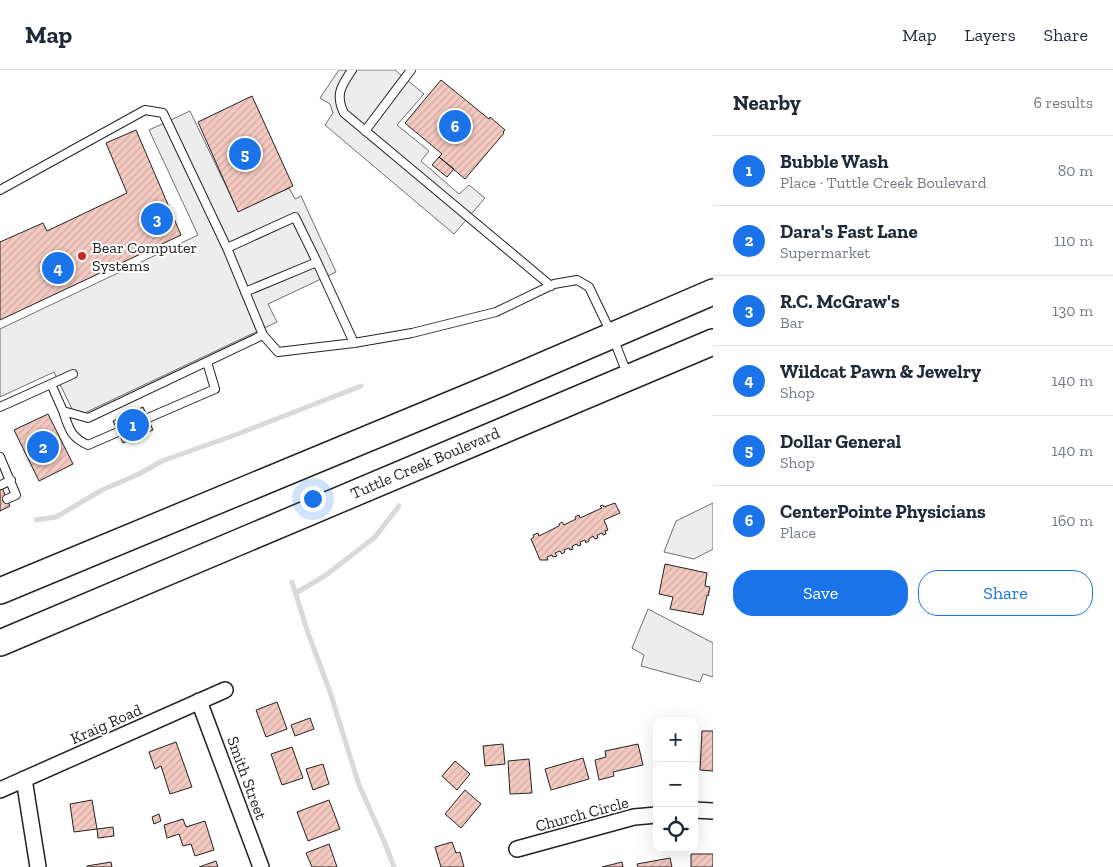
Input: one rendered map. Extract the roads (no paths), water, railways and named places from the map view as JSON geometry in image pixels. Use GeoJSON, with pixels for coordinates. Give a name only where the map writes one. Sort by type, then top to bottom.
{"type":"FeatureCollection","features":[{"type":"Feature","properties":{"kind":"highway"},"geometry":{"type":"LineString","coordinates":[[0,591],[713,292]]}},
{"type":"Feature","properties":{"kind":"highway","name":"Tuttle Creek Boulevard"},"geometry":{"type":"LineString","coordinates":[[0,643],[713,342]]}},
{"type":"Feature","properties":{"kind":"street","name":"Kraig Road"},"geometry":{"type":"LineString","coordinates":[[0,790],[225,690]]}},
{"type":"Feature","properties":{"kind":"street","name":"Smith Street"},"geometry":{"type":"LineString","coordinates":[[199,701],[261,867]]}},
{"type":"Feature","properties":{"kind":"street"},"geometry":{"type":"LineString","coordinates":[[24,779],[38,867]]}},
{"type":"Feature","properties":{"kind":"street"},"geometry":{"type":"LineString","coordinates":[[698,810],[713,811]]}},
{"type":"Feature","properties":{"kind":"street","name":"Church Circle"},"geometry":{"type":"LineString","coordinates":[[516,850],[634,817],[653,815]]}},
{"type":"Feature","properties":{"kind":"lane"},"geometry":{"type":"LineString","coordinates":[[352,70],[341,86],[339,103],[344,113],[551,286]]}},
{"type":"Feature","properties":{"kind":"lane"},"geometry":{"type":"LineString","coordinates":[[366,131],[411,70]]}},
{"type":"Feature","properties":{"kind":"lane"},"geometry":{"type":"LineString","coordinates":[[0,190],[145,110],[163,113],[227,248],[263,335],[278,352],[412,334],[496,312],[551,286],[577,280],[589,287],[612,335],[628,378]]}},
{"type":"Feature","properties":{"kind":"lane"},"geometry":{"type":"LineString","coordinates":[[227,248],[295,217],[354,343]]}},
{"type":"Feature","properties":{"kind":"lane"},"geometry":{"type":"LineString","coordinates":[[245,292],[317,262]]}},
{"type":"Feature","properties":{"kind":"lane"},"geometry":{"type":"LineString","coordinates":[[63,411],[88,418],[263,335]]}},
{"type":"Feature","properties":{"kind":"lane"},"geometry":{"type":"LineString","coordinates":[[148,418],[215,389],[207,362]]}},
{"type":"Feature","properties":{"kind":"lane"},"geometry":{"type":"LineString","coordinates":[[0,407],[73,374]]}},
{"type":"Feature","properties":{"kind":"lane"},"geometry":{"type":"LineString","coordinates":[[51,384],[70,432],[78,440],[88,444],[118,432]]}},
{"type":"Feature","properties":{"kind":"lane"},"geometry":{"type":"LineString","coordinates":[[1,460],[16,495],[7,499]]}},
{"type":"Feature","properties":{"kind":"lane"},"geometry":{"type":"LineString","coordinates":[[1,484],[10,480]]}},
{"type":"Feature","properties":{"kind":"waterway"},"geometry":{"type":"LineString","coordinates":[[36,520],[56,517],[102,490],[139,474],[162,461],[361,386]]}},
{"type":"Feature","properties":{"kind":"waterway"},"geometry":{"type":"LineString","coordinates":[[296,593],[326,575],[375,537],[399,506]]}},
{"type":"Feature","properties":{"kind":"waterway"},"geometry":{"type":"LineString","coordinates":[[292,582],[308,633],[329,689],[359,785],[394,867]]}},
{"type":"Feature","properties":{"kind":"place","name":"CenterPointe Physicians"},"geometry":{"type":"Point","coordinates":[455,126]}},
{"type":"Feature","properties":{"kind":"place","name":"Dollar General"},"geometry":{"type":"Point","coordinates":[245,154]}},
{"type":"Feature","properties":{"kind":"place","name":"R.C. McGraw's"},"geometry":{"type":"Point","coordinates":[157,219]}},
{"type":"Feature","properties":{"kind":"place","name":"Bear Computer Systems"},"geometry":{"type":"Point","coordinates":[82,256]}},
{"type":"Feature","properties":{"kind":"place","name":"Wildcat Pawn & Jewelry"},"geometry":{"type":"Point","coordinates":[58,268]}},
{"type":"Feature","properties":{"kind":"place","name":"Bubble Wash"},"geometry":{"type":"Point","coordinates":[133,425]}},
{"type":"Feature","properties":{"kind":"place","name":"Dara's Fast Lane"},"geometry":{"type":"Point","coordinates":[43,447]}}]}
